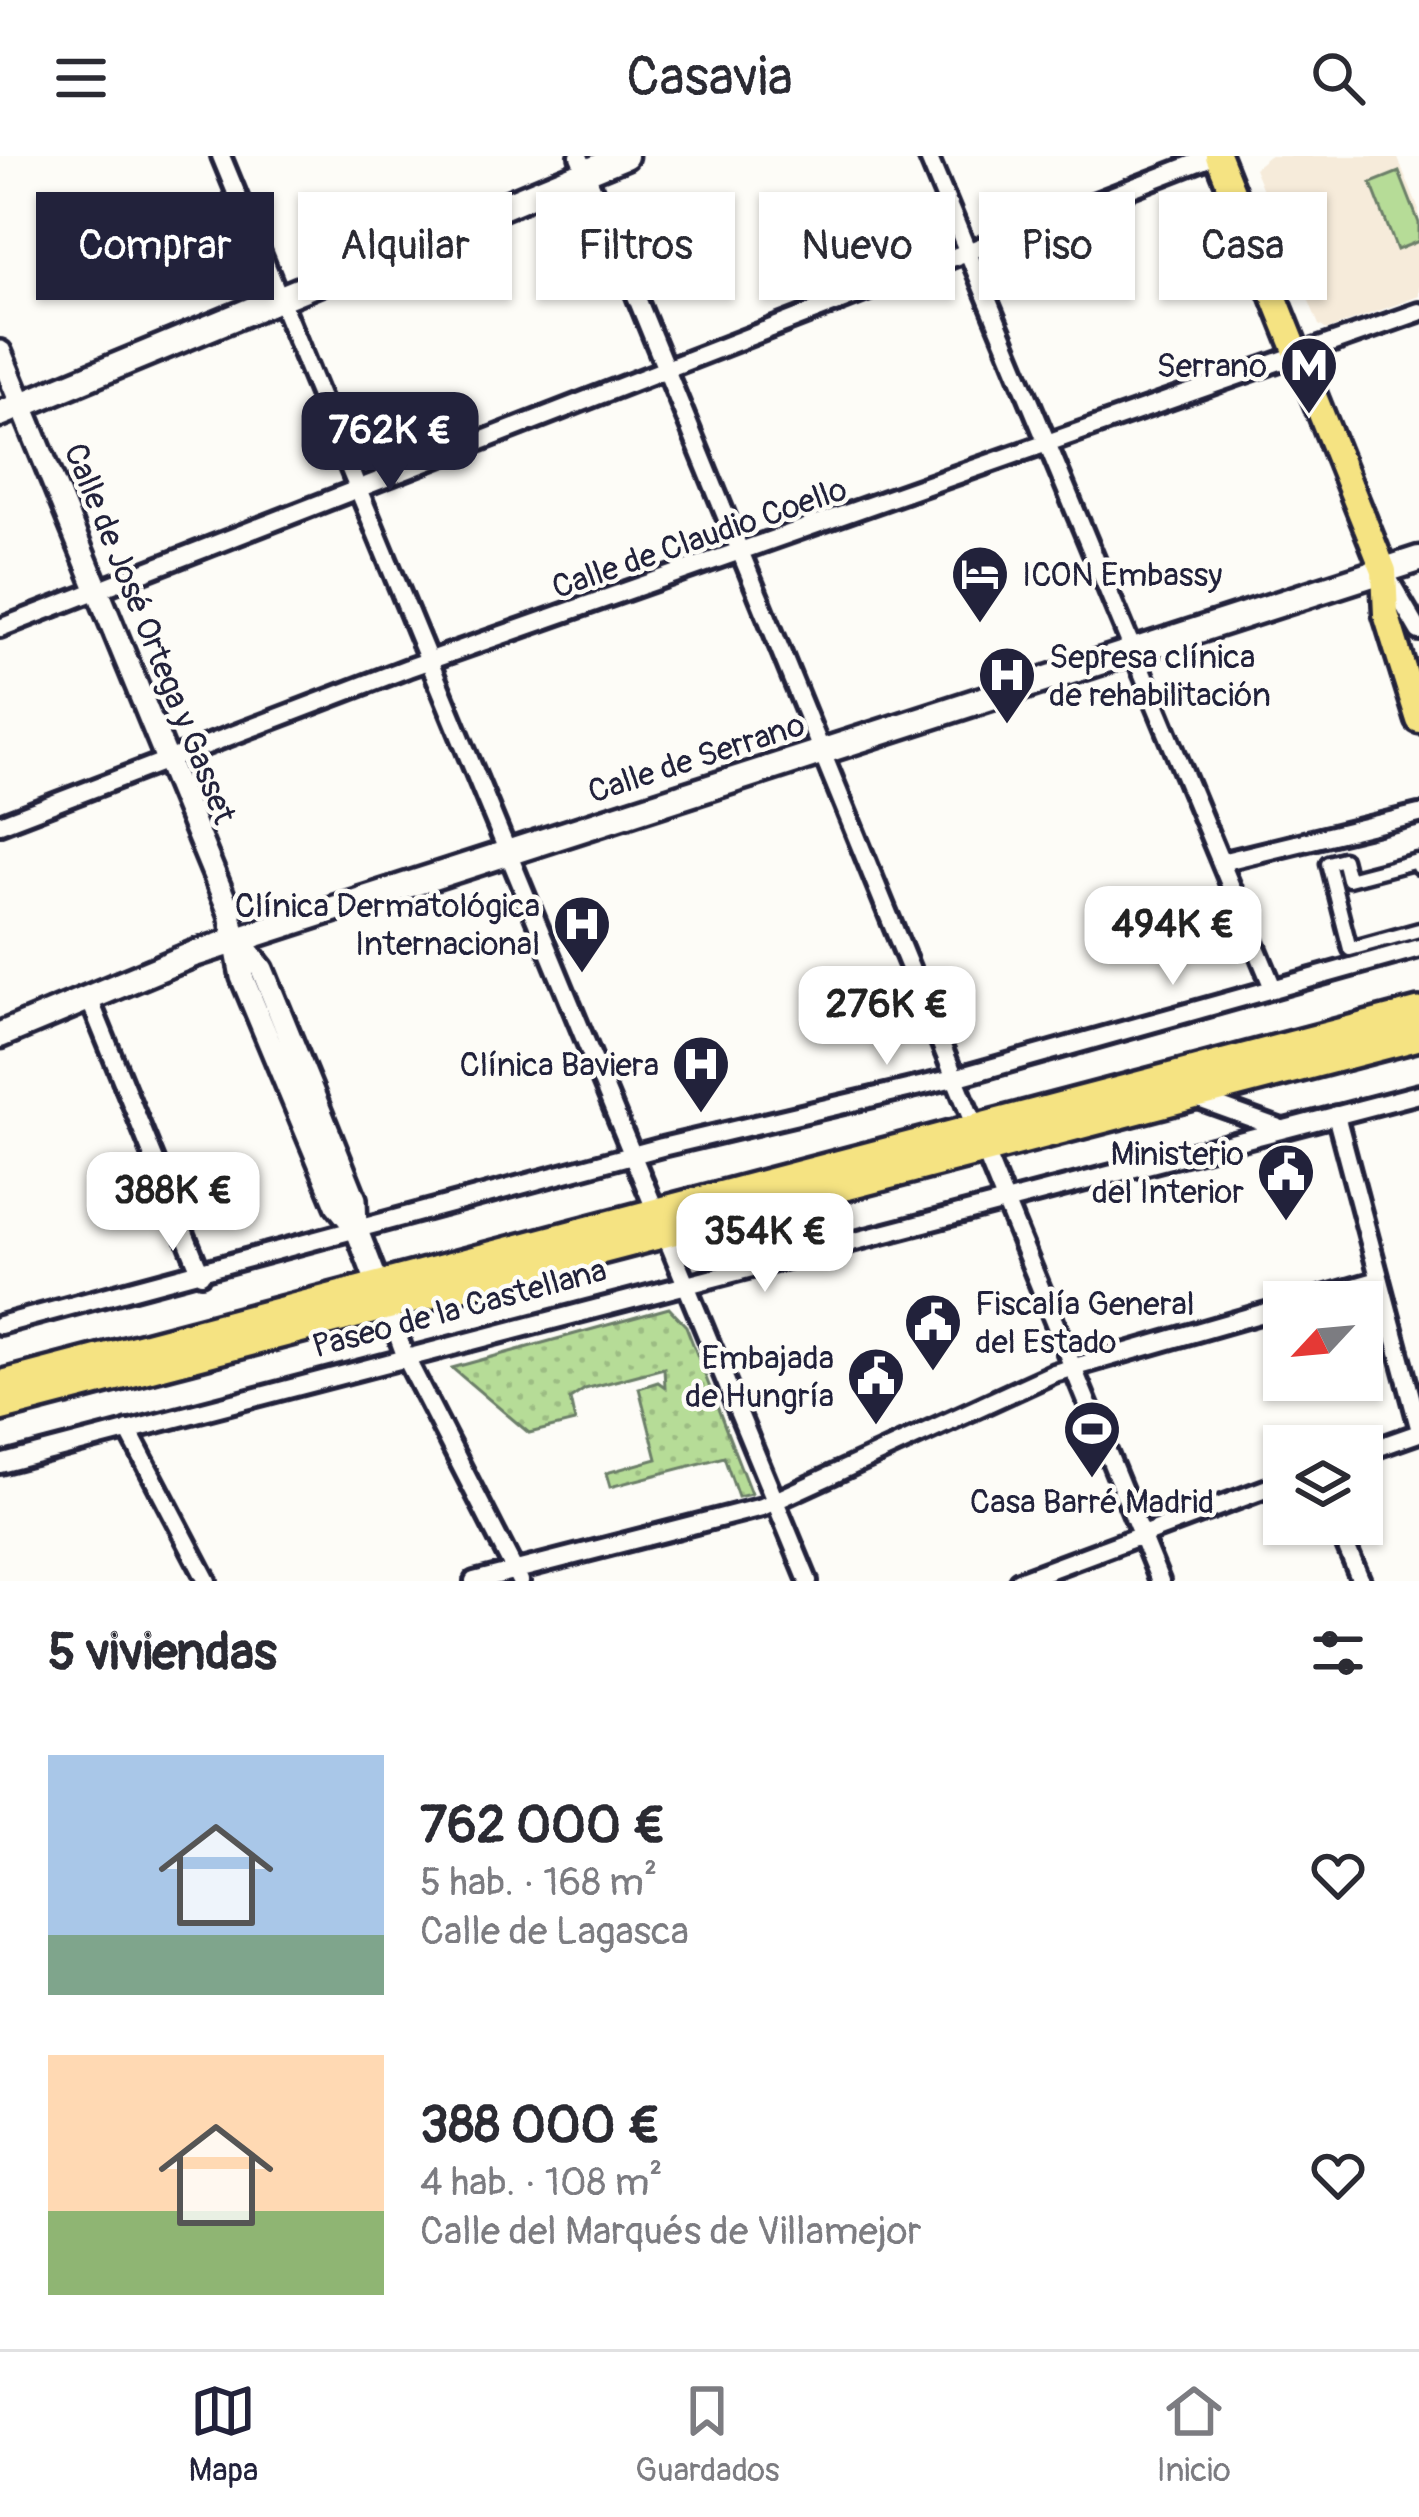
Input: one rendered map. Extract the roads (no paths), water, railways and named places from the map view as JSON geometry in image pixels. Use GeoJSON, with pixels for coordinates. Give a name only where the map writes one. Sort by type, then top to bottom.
{"type":"FeatureCollection","features":[{"type":"Feature","properties":{"kind":"highway","name":"Paseo de la Castellana"},"geometry":{"type":"LineString","coordinates":[[0,1385],[382,1295],[982,1138],[1419,1012]]}},
{"type":"Feature","properties":{"kind":"highway","name":"Paseo de la Castellana"},"geometry":{"type":"LineString","coordinates":[[982,1138],[1190,1095],[1419,1036]]}},
{"type":"Feature","properties":{"kind":"highway","name":"Paseo de la Castellana"},"geometry":{"type":"LineString","coordinates":[[0,1407],[382,1295]]}},
{"type":"Feature","properties":{"kind":"main road"},"geometry":{"type":"LineString","coordinates":[[11,409],[280,298],[582,164],[626,156]]}},
{"type":"Feature","properties":{"kind":"main road"},"geometry":{"type":"LineString","coordinates":[[1216,156],[1384,571],[1386,614],[1419,720]]}},
{"type":"Feature","properties":{"kind":"main road","name":"Calle de Serrano"},"geometry":{"type":"LineString","coordinates":[[0,1035],[239,939],[1419,559]]}},
{"type":"Feature","properties":{"kind":"street"},"geometry":{"type":"LineString","coordinates":[[221,156],[808,1581]]}},
{"type":"Feature","properties":{"kind":"street"},"geometry":{"type":"LineString","coordinates":[[928,156],[1273,988]]}},
{"type":"Feature","properties":{"kind":"street"},"geometry":{"type":"LineString","coordinates":[[0,628],[1216,156]]}},
{"type":"Feature","properties":{"kind":"street"},"geometry":{"type":"LineString","coordinates":[[582,164],[1160,1581]]}},
{"type":"Feature","properties":{"kind":"street","name":"Calle de Claudio Coello"},"geometry":{"type":"LineString","coordinates":[[0,824],[428,662],[1419,312]]}},
{"type":"Feature","properties":{"kind":"street","name":"Calle de José Ortega y Gasset"},"geometry":{"type":"LineString","coordinates":[[0,352],[11,409],[96,588],[166,758],[239,939],[251,997],[337,1205],[356,1228],[406,1358],[518,1576]]}},
{"type":"Feature","properties":{"kind":"street"},"geometry":{"type":"LineString","coordinates":[[1384,571],[1419,632]]}},
{"type":"Feature","properties":{"kind":"street"},"geometry":{"type":"LineString","coordinates":[[1222,862],[1419,814]]}},
{"type":"Feature","properties":{"kind":"street"},"geometry":{"type":"LineString","coordinates":[[1419,867],[1417,861],[1348,879],[1342,859],[1328,863],[1350,949],[1419,930]]}},
{"type":"Feature","properties":{"kind":"street"},"geometry":{"type":"LineString","coordinates":[[0,1325],[632,1156],[958,1077],[1419,948]]}},
{"type":"Feature","properties":{"kind":"street"},"geometry":{"type":"LineString","coordinates":[[88,996],[201,1274]]}},
{"type":"Feature","properties":{"kind":"street","name":"Paseo de la Castellana"},"geometry":{"type":"LineString","coordinates":[[0,1464],[1419,1094]]}},
{"type":"Feature","properties":{"kind":"street"},"geometry":{"type":"LineString","coordinates":[[1190,1095],[1282,1129]]}},
{"type":"Feature","properties":{"kind":"street"},"geometry":{"type":"LineString","coordinates":[[1336,1115],[1419,1430],[1383,1445]]}},
{"type":"Feature","properties":{"kind":"street"},"geometry":{"type":"LineString","coordinates":[[474,1581],[518,1576],[774,1503],[1073,1368],[1263,1313]]}},
{"type":"Feature","properties":{"kind":"street"},"geometry":{"type":"LineString","coordinates":[[128,1430],[207,1581]]}},
{"type":"Feature","properties":{"kind":"street"},"geometry":{"type":"LineString","coordinates":[[1018,1581],[1263,1490]]}},
{"type":"Feature","properties":{"kind":"street"},"geometry":{"type":"LineString","coordinates":[[1345,1545],[1360,1581]]}},
{"type":"Feature","properties":{"kind":"place","name":"Serrano"},"geometry":{"type":"Point","coordinates":[1309,416]}},
{"type":"Feature","properties":{"kind":"place","name":"ICON Embassy"},"geometry":{"type":"Point","coordinates":[980,625]}},
{"type":"Feature","properties":{"kind":"place","name":"Sepresa clínica de rehabilitación"},"geometry":{"type":"Point","coordinates":[1007,726]}},
{"type":"Feature","properties":{"kind":"place","name":"Clínica Dermatológica Internacional"},"geometry":{"type":"Point","coordinates":[582,975]}},
{"type":"Feature","properties":{"kind":"place","name":"Clínica Baviera"},"geometry":{"type":"Point","coordinates":[701,1115]}},
{"type":"Feature","properties":{"kind":"place","name":"Ministerio del Interior"},"geometry":{"type":"Point","coordinates":[1286,1223]}},
{"type":"Feature","properties":{"kind":"place","name":"Fiscalía General del Estado"},"geometry":{"type":"Point","coordinates":[933,1373]}},
{"type":"Feature","properties":{"kind":"place","name":"Embajada de Hungría"},"geometry":{"type":"Point","coordinates":[876,1427]}},
{"type":"Feature","properties":{"kind":"place","name":"Casa Barré Madrid"},"geometry":{"type":"Point","coordinates":[1092,1480]}}]}
